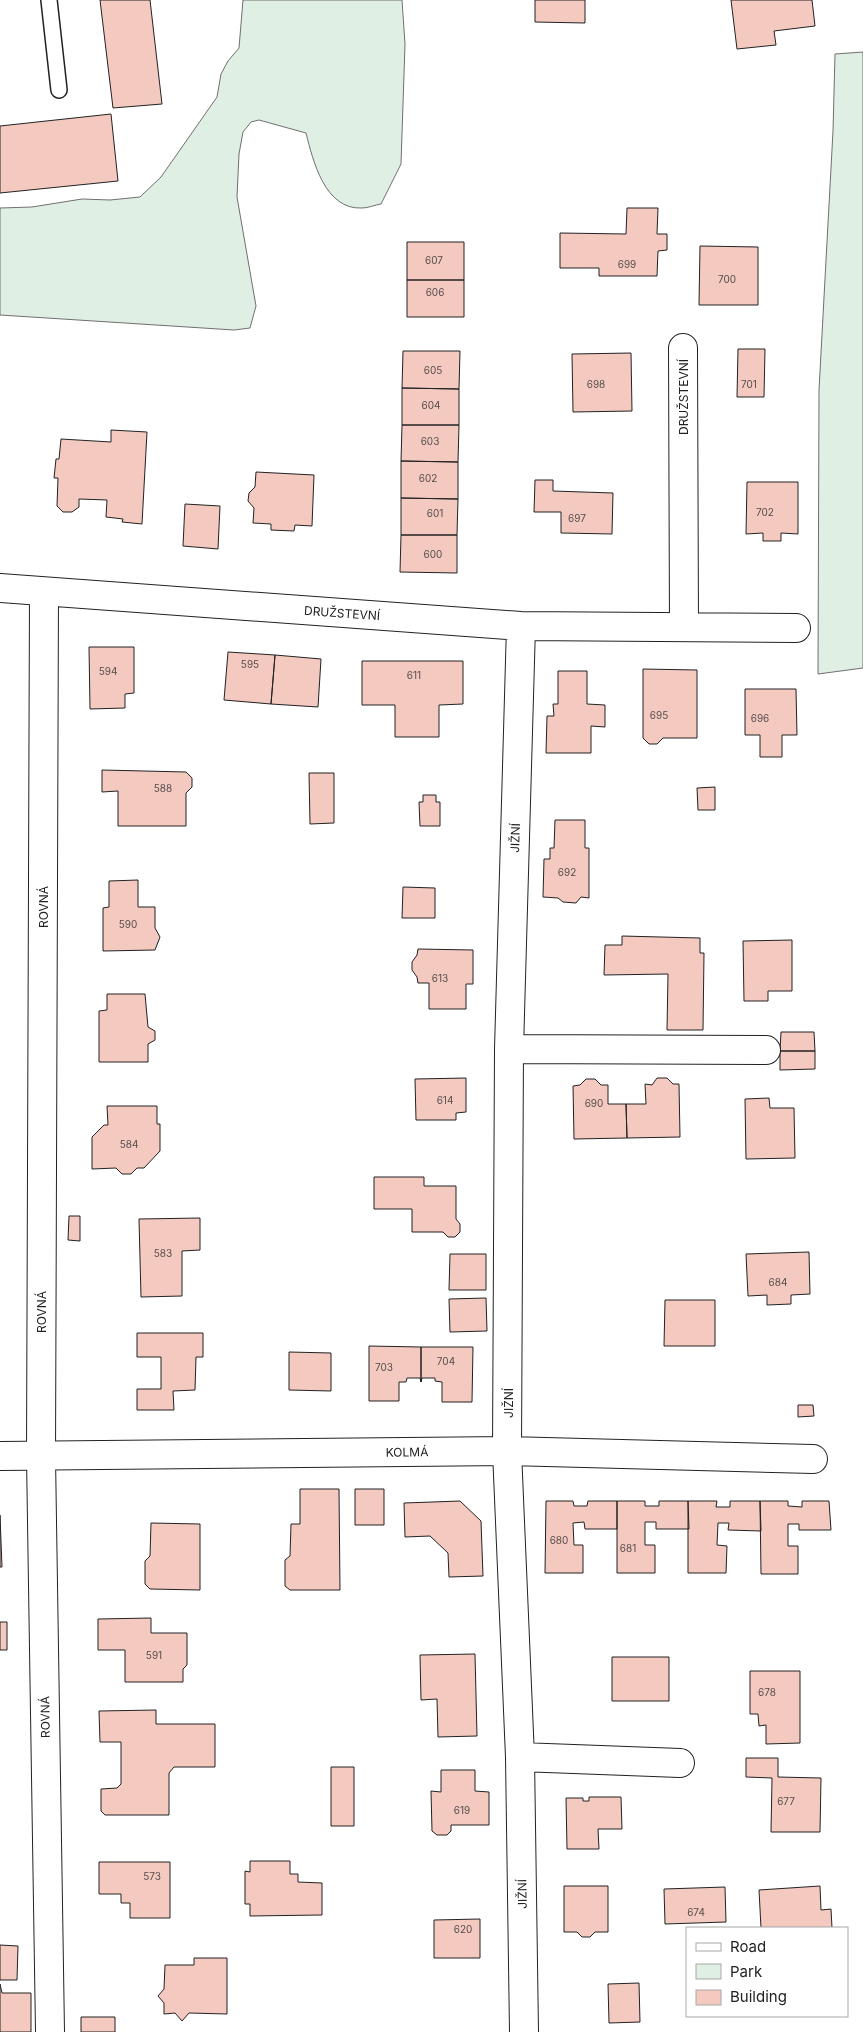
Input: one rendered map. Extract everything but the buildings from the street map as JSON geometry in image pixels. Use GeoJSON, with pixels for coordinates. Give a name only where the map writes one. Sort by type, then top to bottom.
{"type":"FeatureCollection","features":[{"type":"Feature","properties":{"kind":"street","name":"DRUŽSTEVNÍ"},"geometry":{"type":"LineString","coordinates":[[683,348],[684,627]]}},
{"type":"Feature","properties":{"kind":"street","name":"DRUŽSTEVNÍ"},"geometry":{"type":"LineString","coordinates":[[0,588],[521,626],[796,628]]}},
{"type":"Feature","properties":{"kind":"street","name":"ROVNÁ"},"geometry":{"type":"LineString","coordinates":[[44,592],[41,1457],[50,2032]]}},
{"type":"Feature","properties":{"kind":"street","name":"JIŽNÍ"},"geometry":{"type":"LineString","coordinates":[[521,626],[510,1049],[507,1451],[520,1757],[524,2032]]}},
{"type":"Feature","properties":{"kind":"street"},"geometry":{"type":"LineString","coordinates":[[510,1049],[766,1050]]}},
{"type":"Feature","properties":{"kind":"street","name":"KOLMÁ"},"geometry":{"type":"LineString","coordinates":[[0,1456],[507,1451],[813,1458]]}},
{"type":"Feature","properties":{"kind":"street"},"geometry":{"type":"LineString","coordinates":[[520,1757],[680,1762]]}},
{"type":"Feature","properties":{"kind":"lane"},"geometry":{"type":"LineString","coordinates":[[49,0],[59,90]]}},
{"type":"Feature","properties":{"kind":"green space"},"geometry":{"type":"Polygon","coordinates":[[[243,0],[402,0],[405,44],[401,164],[381,204],[367,208],[349,207],[330,193],[317,170],[306,133],[259,120],[251,122],[243,132],[239,154],[237,197],[256,306],[250,328],[234,330],[0,315],[0,208],[32,207],[82,199],[110,200],[140,197],[161,177],[217,97],[221,74],[228,61],[239,48],[243,0]]]}},
{"type":"Feature","properties":{"kind":"green space"},"geometry":{"type":"Polygon","coordinates":[[[863,52],[863,668],[818,674],[819,390],[833,131],[835,54],[863,52]]]}}]}
